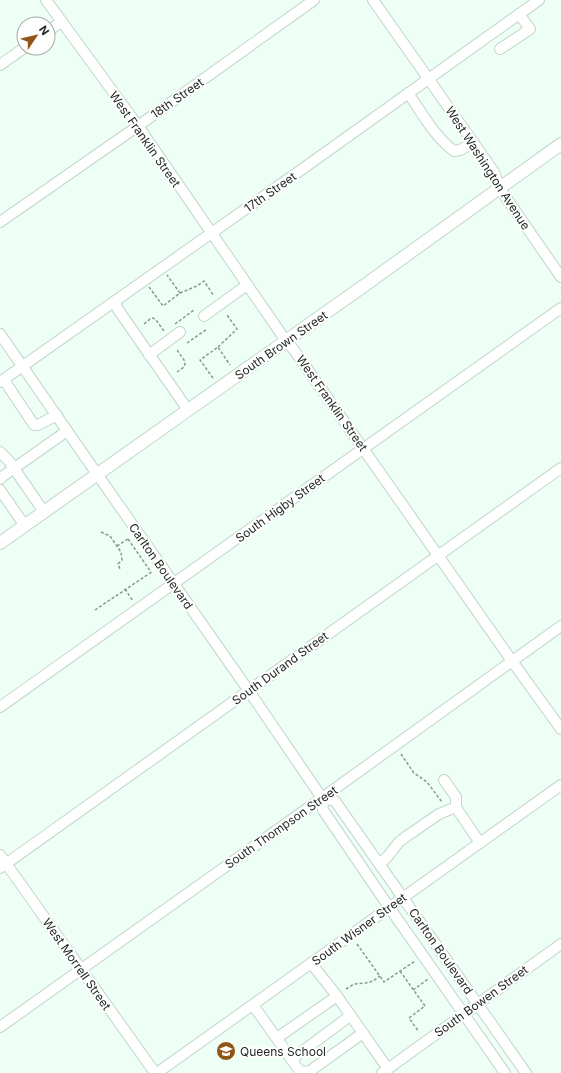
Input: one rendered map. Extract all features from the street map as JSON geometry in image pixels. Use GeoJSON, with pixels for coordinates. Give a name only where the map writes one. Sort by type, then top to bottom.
{"type":"FeatureCollection","features":[{"type":"Feature","properties":{"kind":"main road","name":"South Brown Street"},"geometry":{"type":"LineString","coordinates":[[0,543],[500,189],[561,144]]}},
{"type":"Feature","properties":{"kind":"street","name":"West Franklin Street"},"geometry":{"type":"LineString","coordinates":[[46,0],[138,126],[286,341],[364,448],[561,729]]}},
{"type":"Feature","properties":{"kind":"street","name":"18th Street"},"geometry":{"type":"LineString","coordinates":[[0,222],[138,126],[314,0]]}},
{"type":"Feature","properties":{"kind":"street","name":"West Washington Avenue"},"geometry":{"type":"LineString","coordinates":[[373,0],[494,172],[500,189],[561,277]]}},
{"type":"Feature","properties":{"kind":"street","name":"17th Street"},"geometry":{"type":"LineString","coordinates":[[2,381],[539,0]]}},
{"type":"Feature","properties":{"kind":"street"},"geometry":{"type":"LineString","coordinates":[[500,49],[530,29],[519,14]]}},
{"type":"Feature","properties":{"kind":"street"},"geometry":{"type":"LineString","coordinates":[[56,25],[61,22]]}},
{"type":"Feature","properties":{"kind":"street"},"geometry":{"type":"LineString","coordinates":[[0,65],[16,54]]}},
{"type":"Feature","properties":{"kind":"street"},"geometry":{"type":"LineString","coordinates":[[408,93],[446,145],[454,151],[460,150],[473,143]]}},
{"type":"Feature","properties":{"kind":"street"},"geometry":{"type":"LineString","coordinates":[[204,316],[247,285]]}},
{"type":"Feature","properties":{"kind":"street"},"geometry":{"type":"LineString","coordinates":[[115,301],[117,308],[188,410]]}},
{"type":"Feature","properties":{"kind":"street","name":"South Higby Street"},"geometry":{"type":"LineString","coordinates":[[0,707],[561,308]]}},
{"type":"Feature","properties":{"kind":"street"},"geometry":{"type":"LineString","coordinates":[[149,355],[177,328]]}},
{"type":"Feature","properties":{"kind":"street","name":"Carlton Boulevard"},"geometry":{"type":"LineString","coordinates":[[0,334],[249,691],[322,798],[323,810],[389,907],[506,1073]]}},
{"type":"Feature","properties":{"kind":"street"},"geometry":{"type":"LineString","coordinates":[[2,381],[34,425],[38,425],[57,415]]}},
{"type":"Feature","properties":{"kind":"street"},"geometry":{"type":"LineString","coordinates":[[0,479],[67,430]]}},
{"type":"Feature","properties":{"kind":"street"},"geometry":{"type":"LineString","coordinates":[[0,452],[9,461],[44,512]]}},
{"type":"Feature","properties":{"kind":"street","name":"South Durand Street"},"geometry":{"type":"LineString","coordinates":[[3,866],[561,468]]}},
{"type":"Feature","properties":{"kind":"street"},"geometry":{"type":"LineString","coordinates":[[0,490],[25,526]]}},
{"type":"Feature","properties":{"kind":"street","name":"South Thompson Street"},"geometry":{"type":"LineString","coordinates":[[0,1027],[561,626]]}},
{"type":"Feature","properties":{"kind":"street"},"geometry":{"type":"LineString","coordinates":[[444,780],[456,797],[452,809]]}},
{"type":"Feature","properties":{"kind":"street","name":"South Wisner Street"},"geometry":{"type":"LineString","coordinates":[[156,1073],[561,785]]}},
{"type":"Feature","properties":{"kind":"street","name":"Carlton Boulevard"},"geometry":{"type":"LineString","coordinates":[[322,798],[335,801],[526,1073]]}},
{"type":"Feature","properties":{"kind":"street"},"geometry":{"type":"LineString","coordinates":[[380,864],[406,836],[439,814],[452,809],[458,812],[480,843]]}},
{"type":"Feature","properties":{"kind":"street","name":"West Morrell Street"},"geometry":{"type":"LineString","coordinates":[[0,855],[3,866],[81,969],[156,1073]]}},
{"type":"Feature","properties":{"kind":"street","name":"South Bowen Street"},"geometry":{"type":"LineString","coordinates":[[385,1071],[561,944]]}},
{"type":"Feature","properties":{"kind":"street"},"geometry":{"type":"LineString","coordinates":[[311,963],[363,1033],[385,1071]]}},
{"type":"Feature","properties":{"kind":"street"},"geometry":{"type":"LineString","coordinates":[[277,1038],[336,996]]}},
{"type":"Feature","properties":{"kind":"street"},"geometry":{"type":"LineString","coordinates":[[253,1005],[300,1070],[304,1072],[310,1071],[363,1033]]}},
{"type":"Feature","properties":{"kind":"street"},"geometry":{"type":"LineString","coordinates":[[292,1059],[350,1016]]}},
{"type":"Feature","properties":{"kind":"path"},"geometry":{"type":"LineString","coordinates":[[166,274],[180,293]]}},
{"type":"Feature","properties":{"kind":"path"},"geometry":{"type":"LineString","coordinates":[[148,286],[162,306],[180,293],[197,286],[204,281],[214,296]]}},
{"type":"Feature","properties":{"kind":"path"},"geometry":{"type":"LineString","coordinates":[[177,328],[194,310]]}},
{"type":"Feature","properties":{"kind":"path"},"geometry":{"type":"LineString","coordinates":[[213,378],[200,360],[218,347],[237,329],[227,315]]}},
{"type":"Feature","properties":{"kind":"path"},"geometry":{"type":"LineString","coordinates":[[144,324],[153,318],[164,331]]}},
{"type":"Feature","properties":{"kind":"path"},"geometry":{"type":"LineString","coordinates":[[187,344],[207,329]]}},
{"type":"Feature","properties":{"kind":"path"},"geometry":{"type":"LineString","coordinates":[[218,347],[230,366]]}},
{"type":"Feature","properties":{"kind":"path"},"geometry":{"type":"LineString","coordinates":[[176,372],[186,364],[178,350]]}},
{"type":"Feature","properties":{"kind":"path"},"geometry":{"type":"LineString","coordinates":[[101,532],[110,536],[121,552],[122,560],[118,564],[120,569]]}},
{"type":"Feature","properties":{"kind":"path"},"geometry":{"type":"LineString","coordinates":[[117,546],[131,536]]}},
{"type":"Feature","properties":{"kind":"path"},"geometry":{"type":"LineString","coordinates":[[128,539],[152,572]]}},
{"type":"Feature","properties":{"kind":"path"},"geometry":{"type":"LineString","coordinates":[[95,610],[155,570]]}},
{"type":"Feature","properties":{"kind":"path"},"geometry":{"type":"LineString","coordinates":[[125,589],[135,604]]}},
{"type":"Feature","properties":{"kind":"path"},"geometry":{"type":"LineString","coordinates":[[401,754],[414,773],[427,782],[452,809]]}},
{"type":"Feature","properties":{"kind":"path"},"geometry":{"type":"LineString","coordinates":[[357,944],[384,982],[416,960]]}},
{"type":"Feature","properties":{"kind":"path"},"geometry":{"type":"LineString","coordinates":[[400,971],[425,1006],[409,1018],[419,1032]]}},
{"type":"Feature","properties":{"kind":"path"},"geometry":{"type":"LineString","coordinates":[[346,989],[354,984],[373,981],[380,976]]}},
{"type":"Feature","properties":{"kind":"path"},"geometry":{"type":"LineString","coordinates":[[413,990],[429,978]]}},
{"type":"Feature","properties":{"kind":"place","name":"Queens School"},"geometry":{"type":"Point","coordinates":[226,1051]}}]}
